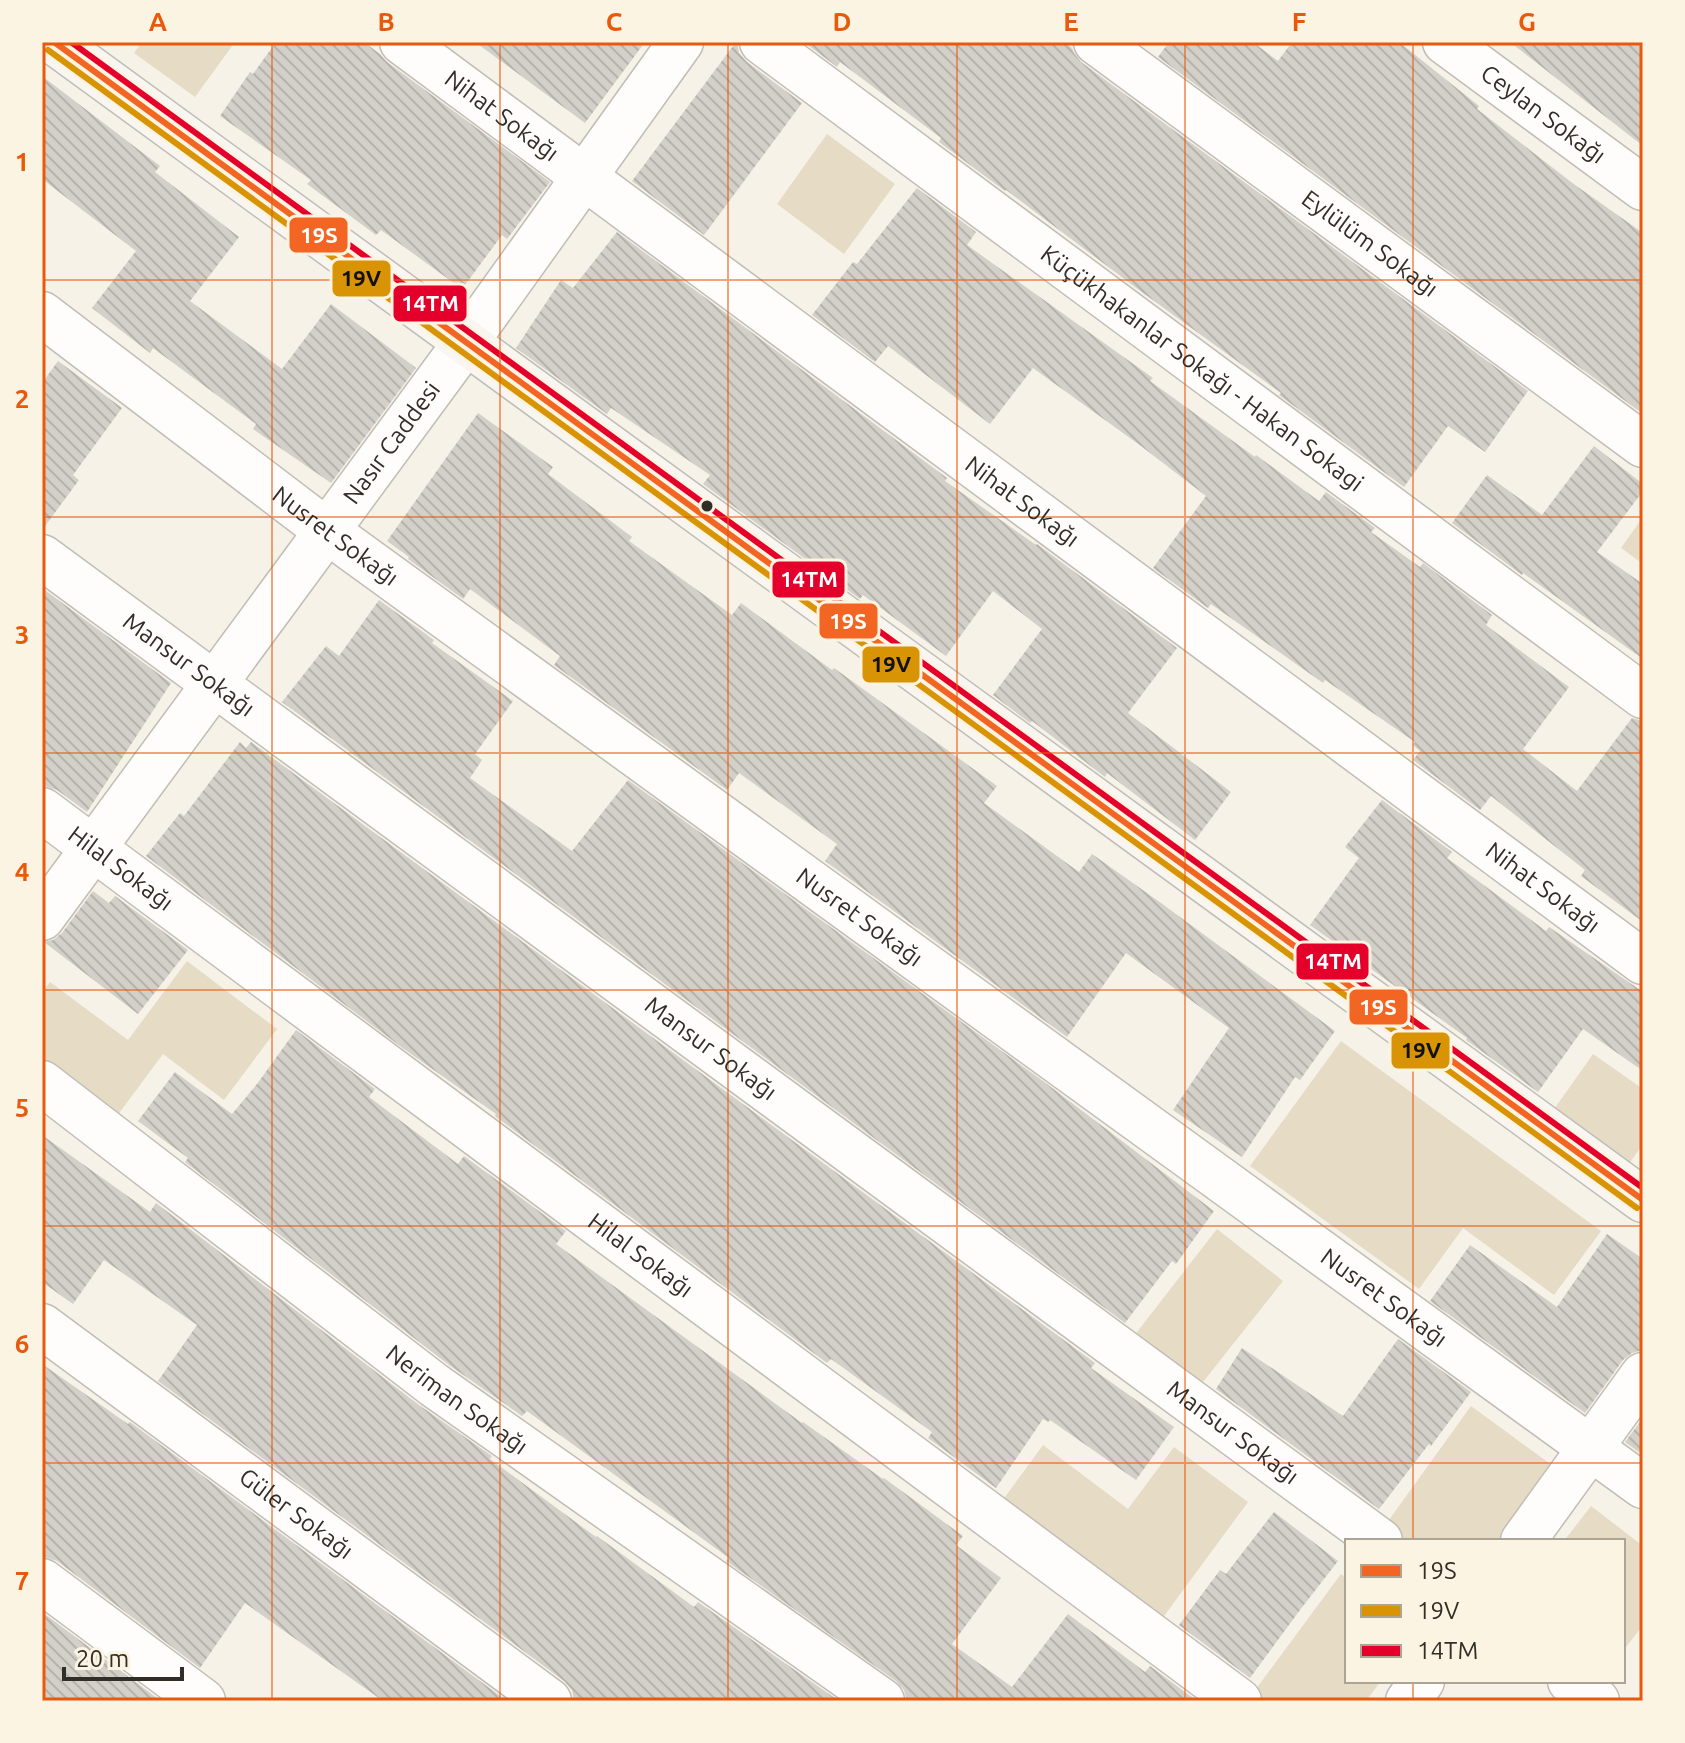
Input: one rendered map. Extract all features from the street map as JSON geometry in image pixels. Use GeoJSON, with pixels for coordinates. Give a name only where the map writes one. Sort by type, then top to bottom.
{"type":"FeatureCollection","features":[{"type":"Feature","properties":{"kind":"street"},"geometry":{"type":"LineString","coordinates":[[54,42],[1643,1200]]}},
{"type":"Feature","properties":{"kind":"street","name":"Nihat Sokağı"},"geometry":{"type":"LineString","coordinates":[[402,42],[1643,962]]}},
{"type":"Feature","properties":{"kind":"street","name":"Nasır Caddesi"},"geometry":{"type":"LineString","coordinates":[[42,918],[466,342],[681,42]]}},
{"type":"Feature","properties":{"kind":"street","name":"Küçükhakanlar Sokağı - Hakan Sokagi"},"geometry":{"type":"LineString","coordinates":[[762,42],[1643,696]]}},
{"type":"Feature","properties":{"kind":"street","name":"Eylülüm Sokağı"},"geometry":{"type":"LineString","coordinates":[[1096,42],[1643,445]]}},
{"type":"Feature","properties":{"kind":"street","name":"Ceylan Sokağı"},"geometry":{"type":"LineString","coordinates":[[1445,42],[1643,188]]}},
{"type":"Feature","properties":{"kind":"street","name":"Nusret Sokağı"},"geometry":{"type":"LineString","coordinates":[[42,314],[327,531],[1643,1486]]}},
{"type":"Feature","properties":{"kind":"street","name":"Mansur Sokağı"},"geometry":{"type":"LineString","coordinates":[[42,557],[1377,1539]]}},
{"type":"Feature","properties":{"kind":"street","name":"Hilal Sokağı"},"geometry":{"type":"LineString","coordinates":[[42,810],[1239,1701]]}},
{"type":"Feature","properties":{"kind":"street","name":"Neriman Sokağı"},"geometry":{"type":"LineString","coordinates":[[42,1083],[434,1385],[882,1701]]}},
{"type":"Feature","properties":{"kind":"street","name":"Güler Sokağı"},"geometry":{"type":"LineString","coordinates":[[42,1326],[549,1701]]}},
{"type":"Feature","properties":{"kind":"street"},"geometry":{"type":"LineString","coordinates":[[1524,1539],[1643,1375]]}},
{"type":"Feature","properties":{"kind":"street"},"geometry":{"type":"LineString","coordinates":[[42,1581],[203,1701]]}},
{"type":"Feature","properties":{"kind":"street"},"geometry":{"type":"LineString","coordinates":[[1408,1701],[1421,1683]]}},
{"type":"Feature","properties":{"kind":"street"},"geometry":{"type":"LineString","coordinates":[[1573,1683],[1597,1701]]}},
{"type":"Feature","properties":{"kind":"shaded area"},"geometry":{"type":"Polygon","coordinates":[[[142,42],[235,42],[195,97],[134,53],[142,42]]]}},
{"type":"Feature","properties":{"kind":"shaded area"},"geometry":{"type":"Polygon","coordinates":[[[827,134],[895,184],[844,254],[777,204],[827,134]]]}},
{"type":"Feature","properties":{"kind":"shaded area"},"geometry":{"type":"Polygon","coordinates":[[[1643,517],[1643,564],[1621,548],[1643,517]]]}},
{"type":"Feature","properties":{"kind":"shaded area"},"geometry":{"type":"Polygon","coordinates":[[[187,961],[277,1029],[224,1100],[163,1054],[111,1124],[42,1073],[42,993],[50,982],[128,1040],[187,961]]]}},
{"type":"Feature","properties":{"kind":"shaded area"},"geometry":{"type":"Polygon","coordinates":[[[1341,1041],[1601,1231],[1554,1295],[1463,1228],[1419,1289],[1250,1166],[1341,1041]]]}},
{"type":"Feature","properties":{"kind":"shaded area"},"geometry":{"type":"Polygon","coordinates":[[[1593,1054],[1643,1089],[1643,1144],[1626,1168],[1550,1115],[1593,1054]]]}},
{"type":"Feature","properties":{"kind":"shaded area"},"geometry":{"type":"Polygon","coordinates":[[[1217,1229],[1283,1281],[1195,1392],[1130,1341],[1217,1229]]]}},
{"type":"Feature","properties":{"kind":"shaded area"},"geometry":{"type":"Polygon","coordinates":[[[1471,1406],[1553,1466],[1500,1539],[1391,1539],[1381,1531],[1471,1406]]]}},
{"type":"Feature","properties":{"kind":"shaded area"},"geometry":{"type":"Polygon","coordinates":[[[1043,1445],[1128,1509],[1174,1447],[1248,1502],[1156,1627],[997,1508],[1043,1445]]]}},
{"type":"Feature","properties":{"kind":"shaded area"},"geometry":{"type":"Polygon","coordinates":[[[1591,1506],[1643,1546],[1643,1625],[1625,1648],[1625,1539],[1566,1539],[1591,1506]]]}},
{"type":"Feature","properties":{"kind":"shaded area"},"geometry":{"type":"Polygon","coordinates":[[[1341,1574],[1345,1577],[1345,1683],[1380,1683],[1366,1701],[1264,1701],[1253,1693],[1341,1574]]]}},
{"type":"Feature","properties":{"kind":"building"},"geometry":{"type":"Polygon","coordinates":[[[276,42],[364,42],[550,182],[507,239],[502,235],[462,289],[381,230],[376,235],[307,184],[311,180],[220,116],[250,72],[253,74],[276,42]]]}},
{"type":"Feature","properties":{"kind":"building"},"geometry":{"type":"Polygon","coordinates":[[[475,42],[645,42],[585,123],[475,42]]]}},
{"type":"Feature","properties":{"kind":"building"},"geometry":{"type":"Polygon","coordinates":[[[736,42],[739,53],[747,62],[802,103],[704,235],[632,181],[736,42]]]}},
{"type":"Feature","properties":{"kind":"building"},"geometry":{"type":"Polygon","coordinates":[[[804,42],[1064,42],[1081,62],[1528,391],[1485,452],[1448,426],[1404,487],[939,142],[941,138],[840,62],[837,67],[804,42]]]}},
{"type":"Feature","properties":{"kind":"building"},"geometry":{"type":"Polygon","coordinates":[[[1169,42],[1253,42],[1278,61],[1292,42],[1399,42],[1479,106],[1477,109],[1643,233],[1643,414],[1158,57],[1169,42]]]}},
{"type":"Feature","properties":{"kind":"building"},"geometry":{"type":"Polygon","coordinates":[[[1510,42],[1643,42],[1643,146],[1510,42]]]}},
{"type":"Feature","properties":{"kind":"building"},"geometry":{"type":"Polygon","coordinates":[[[42,76],[160,166],[155,172],[239,237],[190,301],[282,369],[331,304],[416,368],[331,483],[253,429],[256,424],[153,348],[150,353],[92,308],[136,251],[42,179],[42,76]]]}},
{"type":"Feature","properties":{"kind":"building"},"geometry":{"type":"Polygon","coordinates":[[[917,188],[976,232],[967,245],[1153,378],[1150,381],[1319,501],[1326,492],[1375,528],[1371,532],[1420,567],[1423,563],[1492,615],[1486,625],[1569,687],[1523,749],[1577,791],[1632,718],[1643,721],[1643,922],[1581,876],[1585,870],[1491,796],[1480,810],[1413,760],[1420,751],[1413,745],[1415,742],[1325,680],[1323,683],[1211,604],[1208,608],[1153,568],[1206,496],[1141,446],[1033,368],[990,424],[888,346],[875,362],[812,315],[917,188]]]}},
{"type":"Feature","properties":{"kind":"building"},"geometry":{"type":"Polygon","coordinates":[[[617,232],[947,478],[945,481],[1037,544],[1177,648],[1128,713],[1231,792],[1195,840],[1107,773],[1105,777],[993,695],[1042,629],[993,591],[946,656],[863,595],[860,599],[703,484],[710,475],[611,408],[607,414],[516,348],[561,280],[573,288],[617,232]]]}},
{"type":"Feature","properties":{"kind":"building"},"geometry":{"type":"Polygon","coordinates":[[[58,361],[122,408],[73,475],[79,480],[42,530],[42,383],[58,361]]]}},
{"type":"Feature","properties":{"kind":"building"},"geometry":{"type":"Polygon","coordinates":[[[478,413],[553,467],[548,474],[632,537],[629,541],[732,615],[741,603],[997,786],[984,803],[1079,872],[1092,854],[1335,1031],[1300,1080],[1295,1077],[1242,1157],[1173,1110],[1229,1028],[1126,953],[1067,1037],[825,861],[837,844],[739,773],[727,790],[554,665],[560,656],[470,589],[463,599],[387,541],[478,413]]]}},
{"type":"Feature","properties":{"kind":"building"},"geometry":{"type":"Polygon","coordinates":[[[1594,446],[1643,484],[1643,491],[1597,552],[1643,584],[1643,659],[1452,523],[1487,475],[1542,515],[1594,446]]]}},
{"type":"Feature","properties":{"kind":"building"},"geometry":{"type":"Polygon","coordinates":[[[42,588],[171,683],[87,812],[57,790],[42,785],[42,588]]]}},
{"type":"Feature","properties":{"kind":"building"},"geometry":{"type":"Polygon","coordinates":[[[379,600],[434,640],[432,643],[513,701],[475,754],[482,760],[470,778],[572,851],[628,780],[1043,1081],[1214,1211],[1176,1264],[1172,1261],[1125,1323],[282,702],[326,646],[339,656],[379,600]]]}},
{"type":"Feature","properties":{"kind":"building"},"geometry":{"type":"Polygon","coordinates":[[[240,742],[246,748],[251,742],[1095,1363],[1091,1368],[1174,1427],[1136,1480],[1050,1420],[1043,1419],[996,1488],[928,1438],[932,1432],[831,1359],[827,1363],[146,856],[180,813],[184,816],[240,742]]]}},
{"type":"Feature","properties":{"kind":"building"},"geometry":{"type":"Polygon","coordinates":[[[1382,800],[1452,852],[1447,858],[1546,931],[1549,927],[1643,992],[1643,1071],[1583,1029],[1538,1092],[1310,925],[1359,858],[1345,847],[1382,800]]]}},
{"type":"Feature","properties":{"kind":"building"},"geometry":{"type":"Polygon","coordinates":[[[93,891],[109,903],[115,896],[188,950],[138,1014],[44,942],[62,933],[93,891]]]}},
{"type":"Feature","properties":{"kind":"building"},"geometry":{"type":"Polygon","coordinates":[[[296,1030],[375,1089],[369,1097],[458,1164],[464,1156],[566,1231],[556,1244],[963,1536],[956,1545],[1001,1578],[952,1644],[1012,1687],[1068,1614],[1145,1672],[1150,1666],[1197,1701],[907,1701],[904,1690],[896,1681],[726,1561],[729,1558],[527,1411],[522,1416],[449,1365],[185,1162],[188,1158],[138,1121],[175,1072],[232,1114],[296,1030]]]}},
{"type":"Feature","properties":{"kind":"building"},"geometry":{"type":"Polygon","coordinates":[[[42,1135],[150,1212],[156,1203],[596,1537],[694,1607],[698,1602],[839,1701],[574,1701],[572,1690],[564,1681],[158,1381],[197,1325],[104,1260],[73,1304],[42,1282],[42,1135]]]}},
{"type":"Feature","properties":{"kind":"building"},"geometry":{"type":"Polygon","coordinates":[[[1607,1234],[1643,1259],[1643,1350],[1623,1360],[1585,1413],[1430,1301],[1470,1245],[1557,1307],[1607,1234]]]}},
{"type":"Feature","properties":{"kind":"building"},"geometry":{"type":"Polygon","coordinates":[[[1398,1339],[1471,1392],[1379,1509],[1216,1389],[1242,1348],[1343,1416],[1398,1339]]]}},
{"type":"Feature","properties":{"kind":"building"},"geometry":{"type":"Polygon","coordinates":[[[42,1364],[128,1424],[130,1422],[507,1701],[383,1701],[245,1603],[200,1668],[57,1561],[42,1556],[42,1364]]]}},
{"type":"Feature","properties":{"kind":"building"},"geometry":{"type":"Polygon","coordinates":[[[1643,1418],[1643,1455],[1625,1442],[1643,1418]]]}},
{"type":"Feature","properties":{"kind":"building"},"geometry":{"type":"Polygon","coordinates":[[[1274,1512],[1338,1561],[1250,1678],[1179,1625],[1220,1570],[1226,1574],[1274,1512]]]}},
{"type":"Feature","properties":{"kind":"building"},"geometry":{"type":"Polygon","coordinates":[[[42,1612],[161,1701],[42,1701],[42,1612]]]}},
{"type":"Feature","properties":{"kind":"transit line","name":"19S"},"geometry":{"type":"LineString","coordinates":[[54,42],[1643,1200]]}},
{"type":"Feature","properties":{"kind":"transit line","name":"14TM"},"geometry":{"type":"LineString","coordinates":[[71,42],[1643,1188]]}},
{"type":"Feature","properties":{"kind":"transit line","name":"19V"},"geometry":{"type":"LineString","coordinates":[[48,50],[1637,1208]]}}]}
